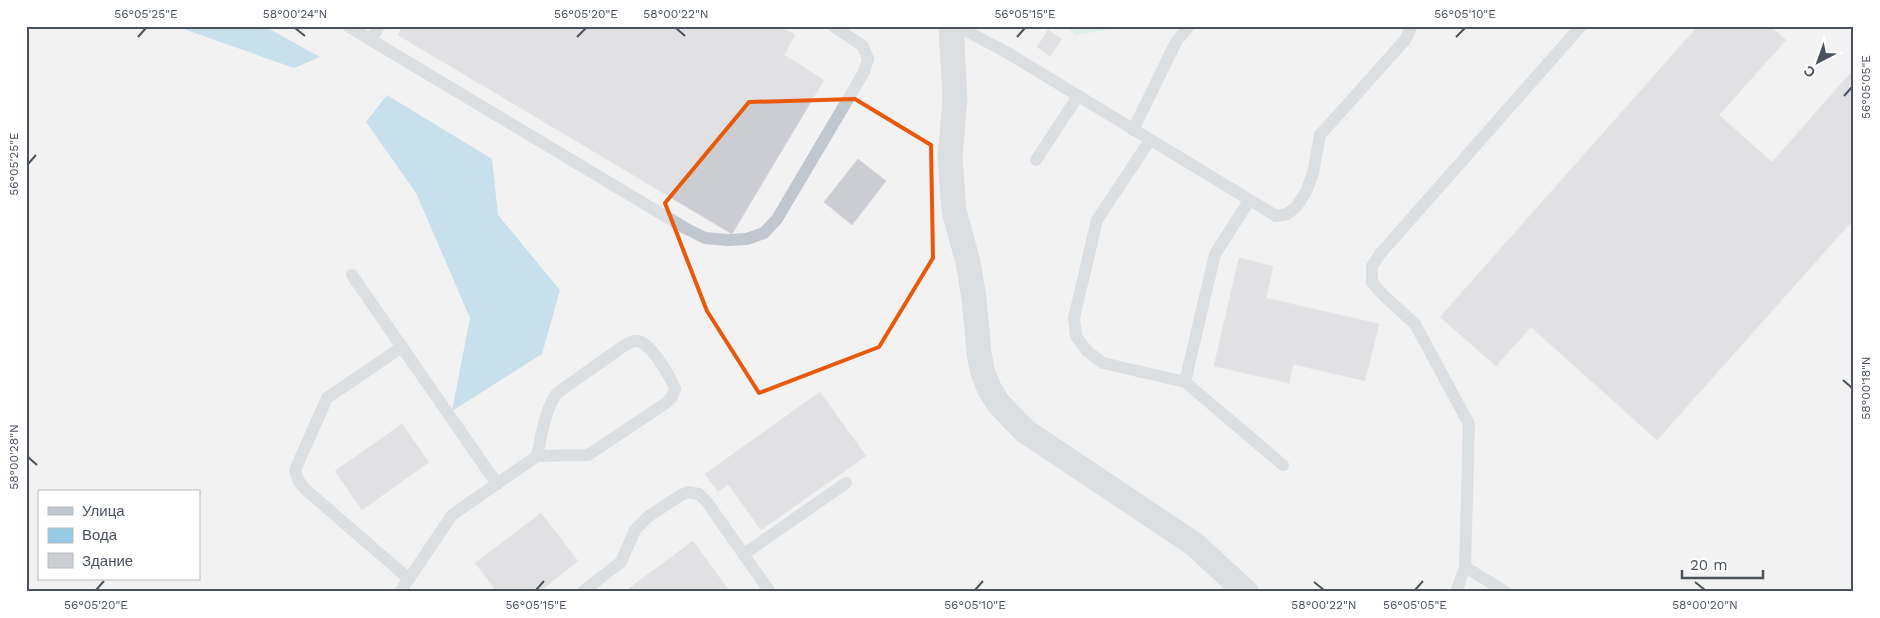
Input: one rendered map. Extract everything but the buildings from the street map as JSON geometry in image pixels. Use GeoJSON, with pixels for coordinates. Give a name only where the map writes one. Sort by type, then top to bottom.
{"type":"FeatureCollection","features":[{"type":"Feature","properties":{"kind":"street"},"geometry":{"type":"LineString","coordinates":[[951,26],[955,98],[950,157],[954,211],[968,262],[974,298],[979,352],[982,370],[989,388],[998,403],[1025,431],[1194,544],[1246,592]]}},
{"type":"Feature","properties":{"kind":"lane"},"geometry":{"type":"LineString","coordinates":[[370,40],[379,26]]}},
{"type":"Feature","properties":{"kind":"lane"},"geometry":{"type":"LineString","coordinates":[[352,27],[370,40],[685,228],[705,238],[728,240],[747,238],[764,233],[777,219],[864,72],[868,59],[863,46],[833,26]]}},
{"type":"Feature","properties":{"kind":"lane"},"geometry":{"type":"LineString","coordinates":[[957,26],[1006,52],[1276,216],[1287,214],[1296,207],[1306,192],[1313,173],[1320,135],[1405,40],[1410,26]]}},
{"type":"Feature","properties":{"kind":"lane"},"geometry":{"type":"LineString","coordinates":[[1133,130],[1176,42],[1189,26]]}},
{"type":"Feature","properties":{"kind":"lane"},"geometry":{"type":"LineString","coordinates":[[1456,592],[1465,567],[1469,424],[1415,324],[1381,294],[1372,282],[1372,266],[1380,254],[1581,26]]}},
{"type":"Feature","properties":{"kind":"lane"},"geometry":{"type":"LineString","coordinates":[[1036,160],[1078,96]]}},
{"type":"Feature","properties":{"kind":"lane"},"geometry":{"type":"LineString","coordinates":[[1150,140],[1097,220],[1074,318],[1076,336],[1087,351],[1103,363],[1185,382],[1283,465]]}},
{"type":"Feature","properties":{"kind":"lane"},"geometry":{"type":"LineString","coordinates":[[1185,382],[1214,254],[1249,201]]}},
{"type":"Feature","properties":{"kind":"lane"},"geometry":{"type":"LineString","coordinates":[[352,275],[497,484]]}},
{"type":"Feature","properties":{"kind":"lane"},"geometry":{"type":"LineString","coordinates":[[400,592],[452,515],[537,456],[588,455],[666,403],[672,397],[675,389],[671,378],[651,350],[642,342],[633,341],[557,393],[550,403],[546,414],[537,456]]}},
{"type":"Feature","properties":{"kind":"lane"},"geometry":{"type":"LineString","coordinates":[[402,347],[327,398],[295,470],[298,480],[305,490],[409,579]]}},
{"type":"Feature","properties":{"kind":"lane"},"geometry":{"type":"LineString","coordinates":[[744,554],[846,483]]}},
{"type":"Feature","properties":{"kind":"lane"},"geometry":{"type":"LineString","coordinates":[[582,592],[621,562],[635,530],[650,516],[688,492],[699,494],[707,502],[770,592]]}},
{"type":"Feature","properties":{"kind":"lane"},"geometry":{"type":"LineString","coordinates":[[1465,567],[1506,592]]}},
{"type":"Feature","properties":{"kind":"highlighted area"},"geometry":{"type":"Polygon","coordinates":[[[855,99],[931,145],[933,258],[879,347],[759,393],[707,311],[665,203],[749,102],[855,99]]]}},
{"type":"Feature","properties":{"kind":"green space"},"geometry":{"type":"Polygon","coordinates":[[[1066,26],[1133,26],[1075,35],[1066,26]]]}},
{"type":"Feature","properties":{"kind":"water"},"geometry":{"type":"Polygon","coordinates":[[[175,26],[264,26],[320,57],[294,68],[175,26]]]}},
{"type":"Feature","properties":{"kind":"water"},"geometry":{"type":"Polygon","coordinates":[[[387,95],[492,159],[498,215],[560,290],[542,354],[452,411],[470,318],[416,193],[366,122],[387,95]]]}}]}
